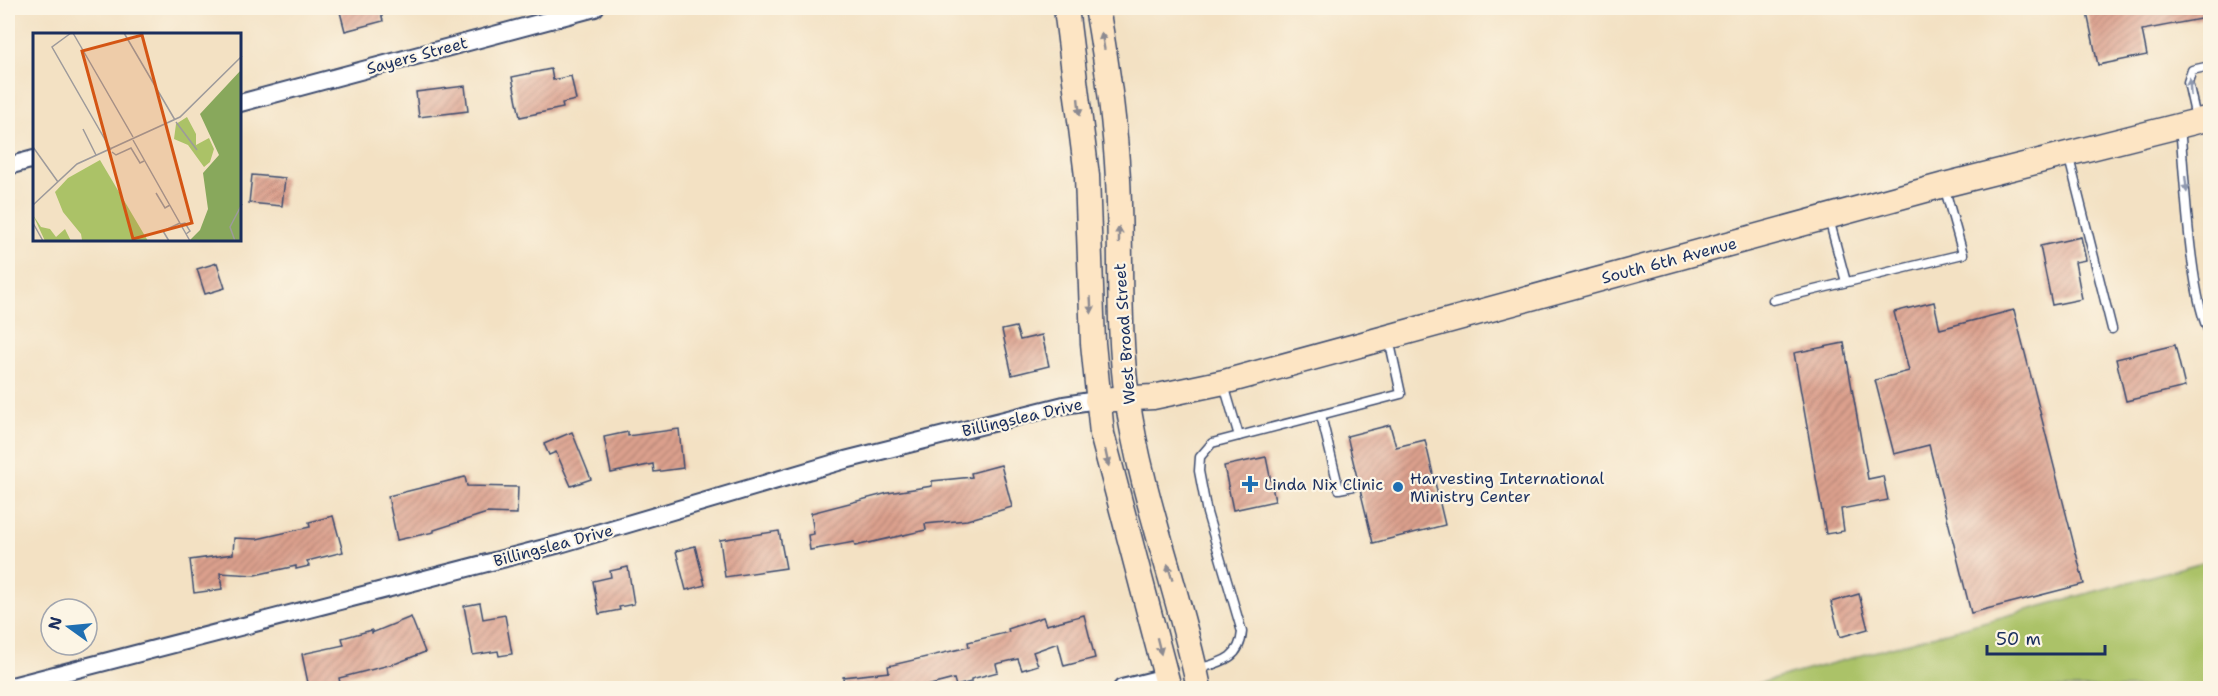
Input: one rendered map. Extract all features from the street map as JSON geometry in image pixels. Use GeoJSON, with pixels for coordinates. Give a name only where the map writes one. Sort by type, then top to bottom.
{"type":"FeatureCollection","features":[{"type":"Feature","properties":{"kind":"main road","name":"West Broad Street"},"geometry":{"type":"LineString","coordinates":[[1066,8],[1087,177],[1090,289],[1097,400],[1112,477],[1168,683]]}},
{"type":"Feature","properties":{"kind":"main road","name":"West Broad Street"},"geometry":{"type":"LineString","coordinates":[[1097,8],[1114,118],[1118,179],[1120,294],[1127,398],[1140,470],[1197,679]]}},
{"type":"Feature","properties":{"kind":"main road","name":"South 6th Avenue"},"geometry":{"type":"LineString","coordinates":[[1097,400],[1153,397],[1224,382],[1944,185],[2196,122]]}},
{"type":"Feature","properties":{"kind":"main road"},"geometry":{"type":"LineString","coordinates":[[1168,683],[1197,679]]}},
{"type":"Feature","properties":{"kind":"street","name":"Sayers Street"},"geometry":{"type":"LineString","coordinates":[[242,102],[595,8]]}},
{"type":"Feature","properties":{"kind":"street"},"geometry":{"type":"LineString","coordinates":[[8,166],[33,159]]}},
{"type":"Feature","properties":{"kind":"street","name":"Billingslea Drive"},"geometry":{"type":"LineString","coordinates":[[8,687],[561,544],[845,460],[1064,405],[1097,400]]}},
{"type":"Feature","properties":{"kind":"street"},"geometry":{"type":"LineString","coordinates":[[1122,688],[1168,683]]}},
{"type":"Feature","properties":{"kind":"lane"},"geometry":{"type":"LineString","coordinates":[[2211,66],[2192,70],[2188,82],[2196,122],[2194,270],[2205,325],[2211,333]]}},
{"type":"Feature","properties":{"kind":"lane"},"geometry":{"type":"LineString","coordinates":[[2068,154],[2112,329]]}},
{"type":"Feature","properties":{"kind":"lane"},"geometry":{"type":"LineString","coordinates":[[1773,300],[1963,254],[1944,185]]}},
{"type":"Feature","properties":{"kind":"lane"},"geometry":{"type":"LineString","coordinates":[[1829,216],[1846,282]]}},
{"type":"Feature","properties":{"kind":"lane"},"geometry":{"type":"LineString","coordinates":[[1197,679],[1235,654],[1241,639],[1241,624],[1207,513],[1198,464],[1203,452],[1212,443],[1401,394],[1388,338]]}},
{"type":"Feature","properties":{"kind":"lane"},"geometry":{"type":"LineString","coordinates":[[1224,382],[1239,436]]}},
{"type":"Feature","properties":{"kind":"lane"},"geometry":{"type":"LineString","coordinates":[[1321,415],[1339,489],[1354,486]]}},
{"type":"Feature","properties":{"kind":"green space"},"geometry":{"type":"Polygon","coordinates":[[[2210,560],[2210,688],[1742,688],[2210,560]]]}},
{"type":"Feature","properties":{"kind":"building"},"geometry":{"type":"Polygon","coordinates":[[[339,8],[380,8],[383,21],[345,31],[339,8]]]}},
{"type":"Feature","properties":{"kind":"building"},"geometry":{"type":"Polygon","coordinates":[[[2086,8],[2211,8],[2211,17],[2142,30],[2147,55],[2098,65],[2086,8]]]}},
{"type":"Feature","properties":{"kind":"building"},"geometry":{"type":"Polygon","coordinates":[[[551,69],[553,80],[571,76],[576,100],[562,103],[563,108],[520,117],[512,77],[551,69]]]}},
{"type":"Feature","properties":{"kind":"building"},"geometry":{"type":"Polygon","coordinates":[[[465,86],[468,111],[419,117],[416,92],[465,86]]]}},
{"type":"Feature","properties":{"kind":"building"},"geometry":{"type":"Polygon","coordinates":[[[252,175],[285,178],[282,206],[249,203],[252,175]]]}},
{"type":"Feature","properties":{"kind":"building"},"geometry":{"type":"Polygon","coordinates":[[[2081,237],[2086,260],[2075,262],[2082,299],[2052,305],[2040,246],[2081,237]]]}},
{"type":"Feature","properties":{"kind":"building"},"geometry":{"type":"Polygon","coordinates":[[[217,263],[225,288],[205,294],[197,269],[217,263]]]}},
{"type":"Feature","properties":{"kind":"building"},"geometry":{"type":"Polygon","coordinates":[[[1934,302],[1940,329],[2014,310],[2084,584],[1971,613],[1929,445],[1894,454],[1875,380],[1909,371],[1894,312],[1934,302]]]}},
{"type":"Feature","properties":{"kind":"building"},"geometry":{"type":"Polygon","coordinates":[[[1016,327],[1020,340],[1042,335],[1049,366],[1012,375],[1002,330],[1016,327]]]}},
{"type":"Feature","properties":{"kind":"building"},"geometry":{"type":"Polygon","coordinates":[[[1844,343],[1868,479],[1883,476],[1888,500],[1841,509],[1844,531],[1826,534],[1794,353],[1844,343]]]}},
{"type":"Feature","properties":{"kind":"building"},"geometry":{"type":"Polygon","coordinates":[[[2175,345],[2185,387],[2126,401],[2116,359],[2175,345]]]}},
{"type":"Feature","properties":{"kind":"building","name":"Harvesting International Ministry Center"},"geometry":{"type":"Polygon","coordinates":[[[1390,425],[1396,447],[1425,440],[1445,525],[1373,543],[1347,436],[1390,425]]]}},
{"type":"Feature","properties":{"kind":"building"},"geometry":{"type":"Polygon","coordinates":[[[679,429],[683,468],[654,472],[653,464],[611,473],[604,437],[628,432],[628,436],[679,429]]]}},
{"type":"Feature","properties":{"kind":"building"},"geometry":{"type":"Polygon","coordinates":[[[572,432],[591,479],[571,486],[556,452],[549,455],[544,444],[572,432]]]}},
{"type":"Feature","properties":{"kind":"building","name":"Linda Nix Clinic"},"geometry":{"type":"Polygon","coordinates":[[[1266,457],[1275,501],[1233,510],[1224,466],[1266,457]]]}},
{"type":"Feature","properties":{"kind":"building"},"geometry":{"type":"Polygon","coordinates":[[[1001,465],[1012,507],[967,520],[925,524],[926,530],[855,546],[854,542],[810,550],[808,535],[814,534],[811,513],[888,493],[932,486],[932,481],[972,477],[971,473],[1001,465]]]}},
{"type":"Feature","properties":{"kind":"building"},"geometry":{"type":"Polygon","coordinates":[[[465,477],[467,486],[518,487],[517,514],[487,513],[434,530],[434,532],[397,540],[388,496],[465,477]]]}},
{"type":"Feature","properties":{"kind":"building"},"geometry":{"type":"Polygon","coordinates":[[[333,516],[343,552],[307,561],[309,566],[296,569],[296,566],[255,575],[220,573],[222,589],[194,593],[190,560],[233,554],[234,538],[257,539],[310,527],[309,522],[333,516]]]}},
{"type":"Feature","properties":{"kind":"building"},"geometry":{"type":"Polygon","coordinates":[[[779,531],[786,568],[725,577],[720,540],[779,531]]]}},
{"type":"Feature","properties":{"kind":"building"},"geometry":{"type":"Polygon","coordinates":[[[695,546],[705,585],[686,590],[676,551],[695,546]]]}},
{"type":"Feature","properties":{"kind":"building"},"geometry":{"type":"Polygon","coordinates":[[[628,567],[634,604],[619,607],[620,610],[599,614],[593,581],[611,577],[610,571],[628,567]]]}},
{"type":"Feature","properties":{"kind":"building"},"geometry":{"type":"Polygon","coordinates":[[[1859,594],[1868,629],[1840,637],[1831,602],[1859,594]]]}},
{"type":"Feature","properties":{"kind":"building"},"geometry":{"type":"Polygon","coordinates":[[[480,603],[483,619],[505,615],[512,654],[499,656],[498,651],[473,655],[464,606],[480,603]]]}},
{"type":"Feature","properties":{"kind":"building"},"geometry":{"type":"Polygon","coordinates":[[[1084,615],[1095,658],[1064,666],[1058,643],[1033,652],[1038,665],[1022,670],[1018,659],[996,664],[998,672],[971,679],[971,682],[956,686],[954,679],[919,688],[844,688],[843,677],[889,672],[888,666],[969,647],[968,642],[1009,632],[1008,629],[1043,617],[1046,625],[1084,615]]]}},
{"type":"Feature","properties":{"kind":"building"},"geometry":{"type":"Polygon","coordinates":[[[411,617],[425,652],[397,663],[339,678],[340,683],[309,688],[302,654],[344,645],[342,638],[372,630],[372,633],[411,617]]]}},
{"type":"Feature","properties":{"kind":"place","name":"Linda Nix Clinic"},"geometry":{"type":"Point","coordinates":[1250,484]}},
{"type":"Feature","properties":{"kind":"place","name":"Harvesting International Ministry Center"},"geometry":{"type":"Point","coordinates":[1398,487]}}]}
